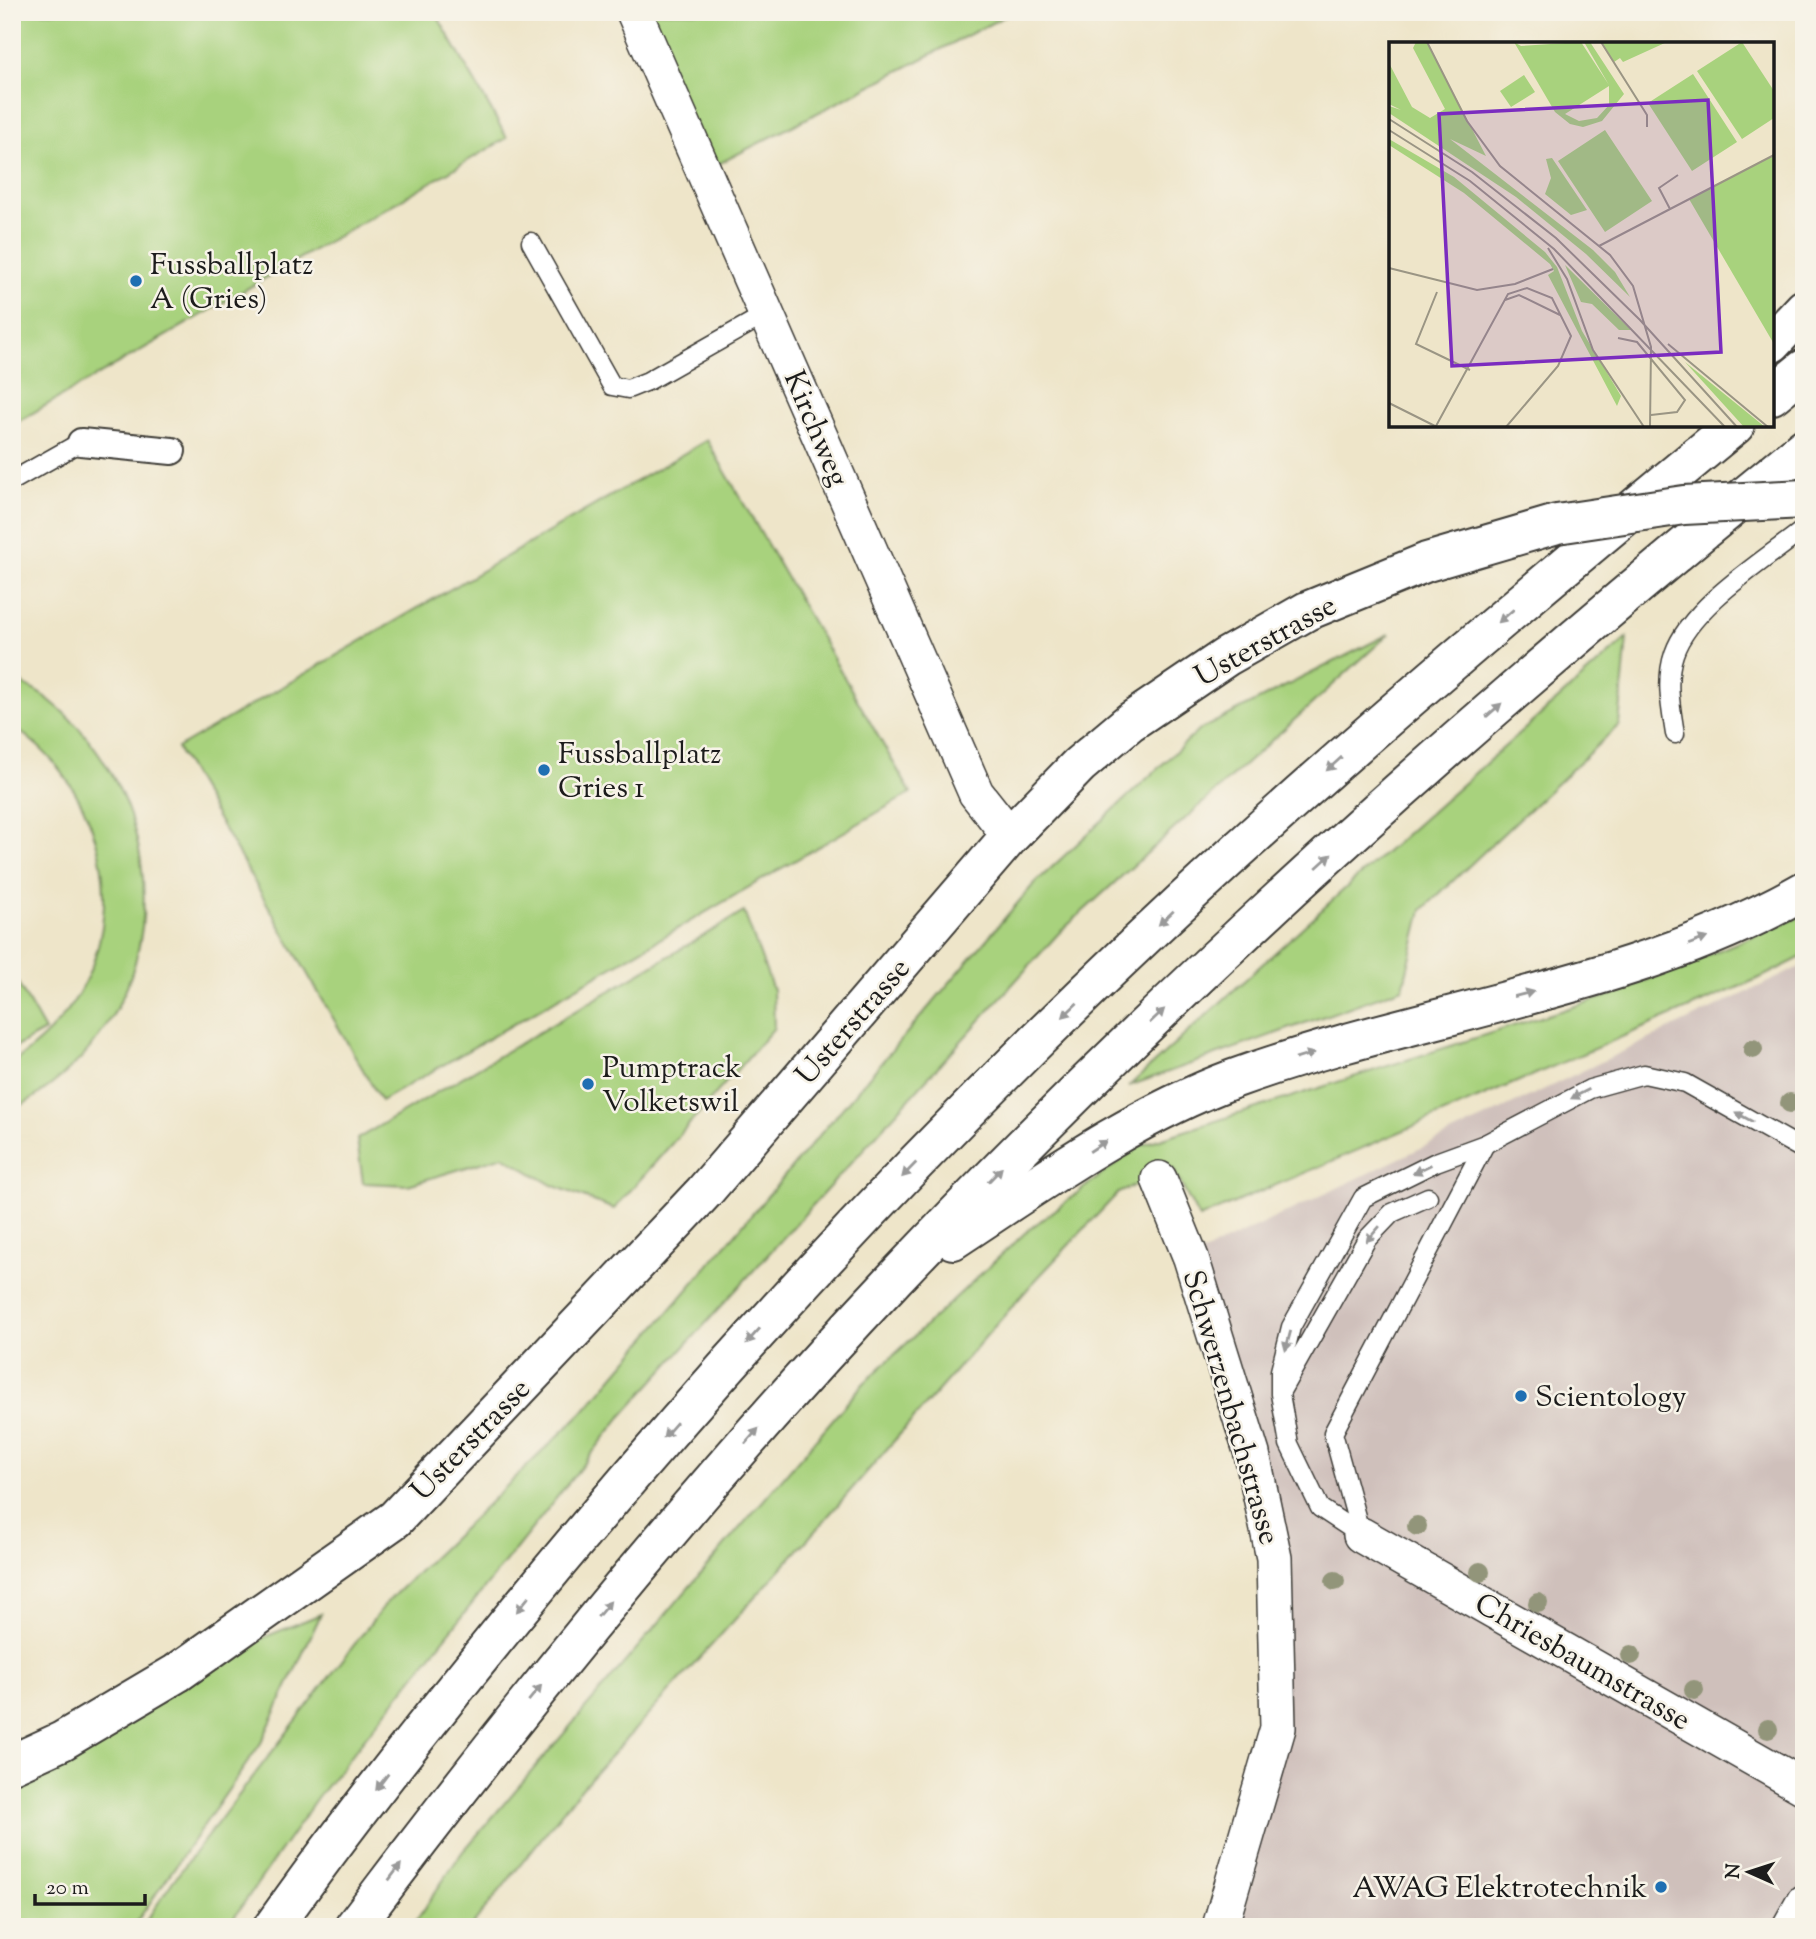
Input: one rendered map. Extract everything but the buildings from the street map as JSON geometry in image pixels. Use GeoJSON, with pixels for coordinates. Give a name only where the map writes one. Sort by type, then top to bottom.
{"type":"FeatureCollection","features":[{"type":"Feature","properties":{"kind":"main road"},"geometry":{"type":"LineString","coordinates":[[1774,341],[1804,309]]}},
{"type":"Feature","properties":{"kind":"main road"},"geometry":{"type":"LineString","coordinates":[[1774,393],[1804,369]]}},
{"type":"Feature","properties":{"kind":"main road"},"geometry":{"type":"LineString","coordinates":[[1557,571],[1693,427]]}},
{"type":"Feature","properties":{"kind":"main road"},"geometry":{"type":"LineString","coordinates":[[273,1927],[426,1724],[554,1567],[714,1378],[820,1263],[1035,1043],[1224,863],[1557,571],[1733,427]]}},
{"type":"Feature","properties":{"kind":"main road"},"geometry":{"type":"LineString","coordinates":[[354,1927],[495,1743],[636,1571],[896,1277],[1086,1083],[1223,953],[1468,732],[1804,447]]}},
{"type":"Feature","properties":{"kind":"main road","name":"Usterstrasse"},"geometry":{"type":"LineString","coordinates":[[12,1764],[61,1741],[177,1673],[395,1519],[704,1192],[1010,836],[1079,765],[1130,722],[1226,657],[1307,611],[1427,562],[1557,524],[1684,505],[1804,499]]}},
{"type":"Feature","properties":{"kind":"main road"},"geometry":{"type":"LineString","coordinates":[[896,1277],[1114,1136],[1194,1095],[1306,1056],[1678,948],[1734,927],[1804,891]]}},
{"type":"Feature","properties":{"kind":"street","name":"Kirchweg"},"geometry":{"type":"LineString","coordinates":[[634,12],[976,793],[1010,836]]}},
{"type":"Feature","properties":{"kind":"street"},"geometry":{"type":"LineString","coordinates":[[81,442],[172,451]]}},
{"type":"Feature","properties":{"kind":"street","name":"Schwerzenbachstrasse"},"geometry":{"type":"LineString","coordinates":[[1159,1180],[1191,1258],[1252,1454],[1274,1558],[1278,1728],[1220,1927]]}},
{"type":"Feature","properties":{"kind":"street","name":"Chriesbaumstrasse"},"geometry":{"type":"LineString","coordinates":[[1361,1535],[1804,1787]]}},
{"type":"Feature","properties":{"kind":"street"},"geometry":{"type":"LineString","coordinates":[[1790,1927],[1804,1902]]}},
{"type":"Feature","properties":{"kind":"lane"},"geometry":{"type":"LineString","coordinates":[[531,242],[612,386],[628,389],[648,381],[768,313]]}},
{"type":"Feature","properties":{"kind":"lane"},"geometry":{"type":"LineString","coordinates":[[12,481],[81,442]]}},
{"type":"Feature","properties":{"kind":"lane"},"geometry":{"type":"LineString","coordinates":[[1675,734],[1670,676],[1674,654],[1682,637],[1714,601],[1804,529]]}},
{"type":"Feature","properties":{"kind":"lane"},"geometry":{"type":"LineString","coordinates":[[1361,1535],[1320,1508],[1289,1444],[1280,1394],[1280,1371],[1291,1327],[1363,1198],[1436,1162],[1485,1144],[1590,1089],[1644,1074],[1685,1083],[1804,1150]]}},
{"type":"Feature","properties":{"kind":"lane"},"geometry":{"type":"LineString","coordinates":[[1361,1535],[1333,1433],[1485,1144]]}},
{"type":"Feature","properties":{"kind":"lane"},"geometry":{"type":"LineString","coordinates":[[1280,1394],[1367,1238],[1392,1213],[1428,1197]]}},
{"type":"Feature","properties":{"kind":"shaded area"},"geometry":{"type":"Polygon","coordinates":[[[1804,965],[1804,1927],[1220,1927],[1278,1728],[1274,1558],[1191,1258],[1804,965]]]}},
{"type":"Feature","properties":{"kind":"green space","name":"Fussballplatz A (Gries)"},"geometry":{"type":"Polygon","coordinates":[[[12,12],[435,12],[507,138],[12,425],[12,12]]]}},
{"type":"Feature","properties":{"kind":"green space"},"geometry":{"type":"Polygon","coordinates":[[[634,12],[1013,12],[705,171],[634,12]]]}},
{"type":"Feature","properties":{"kind":"green space","name":"Fussballplatz Gries 1"},"geometry":{"type":"Polygon","coordinates":[[[707,440],[911,793],[381,1101],[177,748],[707,440]]]}},
{"type":"Feature","properties":{"kind":"green space"},"geometry":{"type":"Polygon","coordinates":[[[1389,634],[1058,934],[621,1417],[318,1797],[227,1927],[142,1927],[173,1881],[387,1602],[583,1412],[1033,885],[1199,730],[1389,634]]]}},
{"type":"Feature","properties":{"kind":"green space"},"geometry":{"type":"Polygon","coordinates":[[[1627,638],[1619,725],[1422,910],[1403,988],[1129,1086],[1350,884],[1627,638]]]}},
{"type":"Feature","properties":{"kind":"green space"},"geometry":{"type":"Polygon","coordinates":[[[12,678],[49,700],[83,733],[110,772],[130,815],[141,860],[144,907],[137,953],[122,998],[97,1039],[59,1079],[12,1111],[12,1063],[34,1046],[72,1004],[86,980],[98,945],[104,910],[103,874],[95,839],[83,806],[64,775],[40,748],[12,726],[12,678]]]}},
{"type":"Feature","properties":{"kind":"green space","name":"Pumptrack Volketswil"},"geometry":{"type":"Polygon","coordinates":[[[744,912],[773,990],[774,1028],[614,1209],[552,1185],[503,1156],[408,1185],[363,1183],[357,1139],[744,912]]]}},
{"type":"Feature","properties":{"kind":"green space"},"geometry":{"type":"Polygon","coordinates":[[[1804,915],[1804,956],[1762,977],[1199,1218],[1173,1169],[1118,1193],[1031,1285],[807,1540],[579,1791],[471,1927],[412,1927],[460,1855],[863,1384],[1027,1231],[1141,1145],[1613,994],[1804,915]]]}},
{"type":"Feature","properties":{"kind":"green space"},"geometry":{"type":"Polygon","coordinates":[[[12,973],[45,1031],[12,1049],[12,973]]]}},
{"type":"Feature","properties":{"kind":"green space"},"geometry":{"type":"Polygon","coordinates":[[[321,1614],[261,1743],[133,1927],[12,1927],[12,1764],[177,1673],[321,1614]]]}},
{"type":"Feature","properties":{"kind":"place","name":"Fussballplatz A (Gries)"},"geometry":{"type":"Point","coordinates":[136,281]}},
{"type":"Feature","properties":{"kind":"place","name":"Fussballplatz Gries 1"},"geometry":{"type":"Point","coordinates":[544,770]}},
{"type":"Feature","properties":{"kind":"place","name":"Pumptrack Volketswil"},"geometry":{"type":"Point","coordinates":[588,1084]}},
{"type":"Feature","properties":{"kind":"place","name":"Scientology"},"geometry":{"type":"Point","coordinates":[1521,1396]}},
{"type":"Feature","properties":{"kind":"place","name":"AWAG Elektrotechnik"},"geometry":{"type":"Point","coordinates":[1661,1887]}}]}
